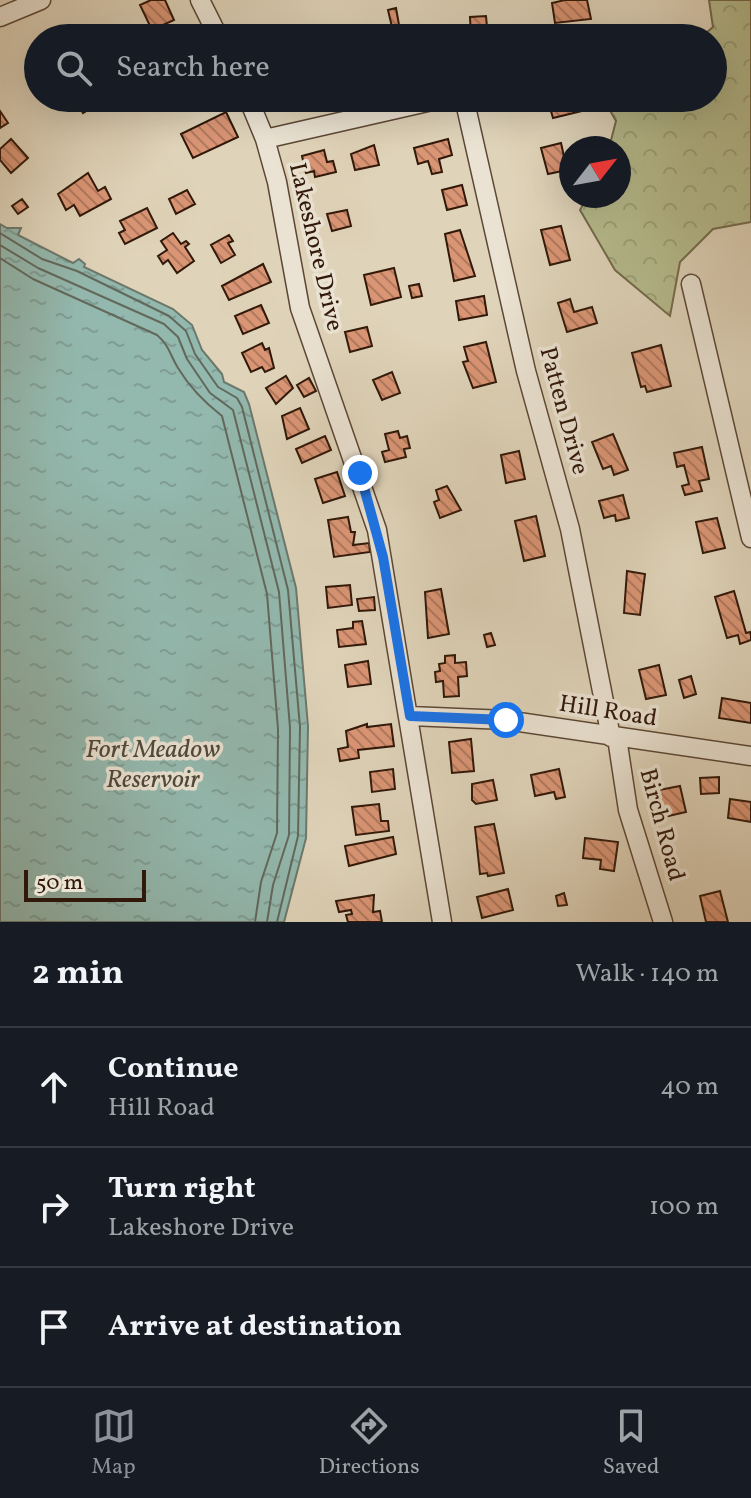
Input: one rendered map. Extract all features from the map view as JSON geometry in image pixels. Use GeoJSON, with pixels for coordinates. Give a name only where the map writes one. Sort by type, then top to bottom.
{"type":"FeatureCollection","features":[{"type":"Feature","properties":{"kind":"street"},"geometry":{"type":"LineString","coordinates":[[0,17],[41,0]]}},
{"type":"Feature","properties":{"kind":"street"},"geometry":{"type":"LineString","coordinates":[[200,0],[212,24]]}},
{"type":"Feature","properties":{"kind":"street","name":"Lakeshore Drive"},"geometry":{"type":"LineString","coordinates":[[254,112],[265,139],[300,308],[377,530],[442,922]]}},
{"type":"Feature","properties":{"kind":"street"},"geometry":{"type":"LineString","coordinates":[[265,139],[384,112]]}},
{"type":"Feature","properties":{"kind":"street","name":"Patten Drive"},"geometry":{"type":"LineString","coordinates":[[467,112],[523,361],[570,529],[614,738]]}},
{"type":"Feature","properties":{"kind":"street"},"geometry":{"type":"LineString","coordinates":[[691,284],[751,538]]}},
{"type":"Feature","properties":{"kind":"street","name":"Hill Road"},"geometry":{"type":"LineString","coordinates":[[410,716],[483,717],[751,756]]}},
{"type":"Feature","properties":{"kind":"street","name":"Birch Road"},"geometry":{"type":"LineString","coordinates":[[614,738],[628,810],[663,922]]}},
{"type":"Feature","properties":{"kind":"green space"},"geometry":{"type":"Polygon","coordinates":[[[709,0],[751,0],[751,222],[713,229],[680,262],[670,316],[615,270],[580,210],[631,208],[631,136],[612,136],[616,121],[611,112],[727,112],[727,24],[713,24],[709,0]]]}},
{"type":"Feature","properties":{"kind":"water","name":"Fort Meadow Reservoir"},"geometry":{"type":"Polygon","coordinates":[[[0,224],[7,228],[21,228],[18,235],[73,263],[79,259],[85,264],[84,267],[173,309],[192,325],[202,350],[222,374],[224,382],[244,392],[249,404],[296,588],[308,726],[306,838],[284,922],[0,922],[0,224]]]}},
{"type":"Feature","properties":{"kind":"building"},"geometry":{"type":"Polygon","coordinates":[[[151,0],[165,0],[174,20],[165,24],[149,24],[140,5],[151,0]]]}},
{"type":"Feature","properties":{"kind":"building"},"geometry":{"type":"Polygon","coordinates":[[[587,0],[591,19],[555,23],[552,3],[587,0]]]}},
{"type":"Feature","properties":{"kind":"building"},"geometry":{"type":"Polygon","coordinates":[[[396,8],[399,24],[391,24],[388,10],[396,8]]]}},
{"type":"Feature","properties":{"kind":"building"},"geometry":{"type":"Polygon","coordinates":[[[486,16],[487,24],[470,24],[470,17],[486,16]]]}},
{"type":"Feature","properties":{"kind":"building"},"geometry":{"type":"Polygon","coordinates":[[[0,111],[8,123],[0,128],[0,111]]]}},
{"type":"Feature","properties":{"kind":"building"},"geometry":{"type":"Polygon","coordinates":[[[226,112],[238,137],[193,158],[181,134],[226,112]]]}},
{"type":"Feature","properties":{"kind":"building"},"geometry":{"type":"Polygon","coordinates":[[[551,112],[578,112],[553,118],[551,112]]]}},
{"type":"Feature","properties":{"kind":"building"},"geometry":{"type":"Polygon","coordinates":[[[11,139],[28,158],[11,173],[0,160],[0,149],[11,139]]]}},
{"type":"Feature","properties":{"kind":"building"},"geometry":{"type":"Polygon","coordinates":[[[448,139],[452,155],[439,159],[442,172],[432,174],[428,161],[418,164],[414,148],[448,139]]]}},
{"type":"Feature","properties":{"kind":"building"},"geometry":{"type":"Polygon","coordinates":[[[559,144],[559,172],[548,174],[541,148],[559,144]]]}},
{"type":"Feature","properties":{"kind":"building"},"geometry":{"type":"Polygon","coordinates":[[[374,145],[379,165],[355,170],[351,154],[374,145]]]}},
{"type":"Feature","properties":{"kind":"building"},"geometry":{"type":"Polygon","coordinates":[[[324,150],[327,162],[333,161],[336,172],[315,177],[314,171],[306,173],[302,156],[324,150]]]}},
{"type":"Feature","properties":{"kind":"building"},"geometry":{"type":"Polygon","coordinates":[[[88,173],[98,191],[105,187],[111,199],[80,216],[74,205],[66,210],[58,194],[88,173]]]}},
{"type":"Feature","properties":{"kind":"building"},"geometry":{"type":"Polygon","coordinates":[[[462,185],[467,205],[447,210],[442,190],[462,185]]]}},
{"type":"Feature","properties":{"kind":"building"},"geometry":{"type":"Polygon","coordinates":[[[187,190],[195,204],[176,214],[169,199],[187,190]]]}},
{"type":"Feature","properties":{"kind":"building"},"geometry":{"type":"Polygon","coordinates":[[[22,199],[28,207],[18,214],[12,206],[22,199]]]}},
{"type":"Feature","properties":{"kind":"building"},"geometry":{"type":"Polygon","coordinates":[[[147,208],[157,228],[125,244],[119,233],[125,230],[120,221],[147,208]]]}},
{"type":"Feature","properties":{"kind":"building"},"geometry":{"type":"Polygon","coordinates":[[[347,210],[351,226],[332,231],[327,214],[347,210]]]}},
{"type":"Feature","properties":{"kind":"building"},"geometry":{"type":"Polygon","coordinates":[[[561,226],[570,260],[550,265],[541,230],[561,226]]]}},
{"type":"Feature","properties":{"kind":"building"},"geometry":{"type":"Polygon","coordinates":[[[460,230],[475,276],[454,281],[445,234],[460,230]]]}},
{"type":"Feature","properties":{"kind":"building"},"geometry":{"type":"Polygon","coordinates":[[[173,233],[181,244],[186,241],[189,244],[185,247],[194,261],[177,273],[168,260],[163,264],[158,256],[167,250],[161,241],[173,233]]]}},
{"type":"Feature","properties":{"kind":"building"},"geometry":{"type":"Polygon","coordinates":[[[229,235],[233,241],[228,243],[235,255],[221,263],[211,245],[229,235]]]}},
{"type":"Feature","properties":{"kind":"building"},"geometry":{"type":"Polygon","coordinates":[[[263,264],[271,282],[229,300],[222,286],[263,264]]]}},
{"type":"Feature","properties":{"kind":"building"},"geometry":{"type":"Polygon","coordinates":[[[394,268],[401,297],[371,305],[364,275],[394,268]]]}},
{"type":"Feature","properties":{"kind":"building"},"geometry":{"type":"Polygon","coordinates":[[[419,284],[422,296],[412,298],[409,286],[419,284]]]}},
{"type":"Feature","properties":{"kind":"building"},"geometry":{"type":"Polygon","coordinates":[[[484,296],[487,315],[459,320],[456,301],[484,296]]]}},
{"type":"Feature","properties":{"kind":"building"},"geometry":{"type":"Polygon","coordinates":[[[570,299],[574,312],[592,307],[597,323],[567,332],[558,303],[570,299]]]}},
{"type":"Feature","properties":{"kind":"building"},"geometry":{"type":"Polygon","coordinates":[[[261,305],[269,323],[243,334],[235,316],[261,305]]]}},
{"type":"Feature","properties":{"kind":"building"},"geometry":{"type":"Polygon","coordinates":[[[367,327],[372,346],[350,352],[345,332],[367,327]]]}},
{"type":"Feature","properties":{"kind":"building"},"geometry":{"type":"Polygon","coordinates":[[[486,342],[496,382],[473,388],[463,362],[468,361],[464,347],[486,342]]]}},
{"type":"Feature","properties":{"kind":"building"},"geometry":{"type":"Polygon","coordinates":[[[262,343],[265,350],[269,348],[274,368],[265,372],[262,367],[251,372],[242,353],[262,343]]]}},
{"type":"Feature","properties":{"kind":"building"},"geometry":{"type":"Polygon","coordinates":[[[661,345],[671,386],[647,392],[645,386],[641,387],[632,353],[661,345]]]}},
{"type":"Feature","properties":{"kind":"building"},"geometry":{"type":"Polygon","coordinates":[[[392,372],[400,393],[382,400],[373,380],[392,372]]]}},
{"type":"Feature","properties":{"kind":"building"},"geometry":{"type":"Polygon","coordinates":[[[286,376],[293,388],[276,404],[266,388],[286,376]]]}},
{"type":"Feature","properties":{"kind":"building"},"geometry":{"type":"Polygon","coordinates":[[[309,378],[316,391],[304,397],[297,385],[309,378]]]}},
{"type":"Feature","properties":{"kind":"building"},"geometry":{"type":"Polygon","coordinates":[[[300,408],[309,429],[287,439],[282,416],[300,408]]]}},
{"type":"Feature","properties":{"kind":"building"},"geometry":{"type":"Polygon","coordinates":[[[398,431],[400,438],[407,436],[410,448],[404,449],[406,457],[385,462],[382,452],[389,450],[385,434],[398,431]]]}},
{"type":"Feature","properties":{"kind":"building"},"geometry":{"type":"Polygon","coordinates":[[[613,434],[628,470],[614,475],[611,466],[603,469],[592,442],[613,434]]]}},
{"type":"Feature","properties":{"kind":"building"},"geometry":{"type":"Polygon","coordinates":[[[325,436],[331,450],[302,463],[296,449],[325,436]]]}},
{"type":"Feature","properties":{"kind":"building"},"geometry":{"type":"Polygon","coordinates":[[[702,447],[709,479],[699,481],[702,491],[685,495],[682,486],[689,484],[684,465],[677,467],[674,453],[702,447]]]}},
{"type":"Feature","properties":{"kind":"building"},"geometry":{"type":"Polygon","coordinates":[[[519,451],[525,479],[506,483],[501,455],[519,451]]]}},
{"type":"Feature","properties":{"kind":"building"},"geometry":{"type":"Polygon","coordinates":[[[337,472],[345,496],[323,503],[315,479],[337,472]]]}},
{"type":"Feature","properties":{"kind":"building"},"geometry":{"type":"Polygon","coordinates":[[[447,486],[461,510],[440,518],[434,502],[439,500],[436,490],[447,486]]]}},
{"type":"Feature","properties":{"kind":"building"},"geometry":{"type":"Polygon","coordinates":[[[623,495],[629,518],[616,521],[615,515],[604,518],[599,501],[623,495]]]}},
{"type":"Feature","properties":{"kind":"building"},"geometry":{"type":"Polygon","coordinates":[[[536,516],[545,556],[524,561],[515,521],[536,516]]]}},
{"type":"Feature","properties":{"kind":"building"},"geometry":{"type":"Polygon","coordinates":[[[348,517],[351,532],[355,532],[353,545],[369,543],[370,552],[334,557],[328,520],[348,517]]]}},
{"type":"Feature","properties":{"kind":"building"},"geometry":{"type":"Polygon","coordinates":[[[717,518],[725,548],[703,553],[696,522],[717,518]]]}},
{"type":"Feature","properties":{"kind":"building"},"geometry":{"type":"Polygon","coordinates":[[[627,571],[645,574],[640,615],[624,613],[627,571]]]}},
{"type":"Feature","properties":{"kind":"building"},"geometry":{"type":"Polygon","coordinates":[[[350,585],[352,605],[328,608],[326,587],[350,585]]]}},
{"type":"Feature","properties":{"kind":"building"},"geometry":{"type":"Polygon","coordinates":[[[441,589],[449,634],[428,638],[425,592],[441,589]]]}},
{"type":"Feature","properties":{"kind":"building"},"geometry":{"type":"Polygon","coordinates":[[[734,591],[746,633],[750,632],[751,636],[751,640],[740,644],[738,635],[727,638],[715,597],[734,591]]]}},
{"type":"Feature","properties":{"kind":"building"},"geometry":{"type":"Polygon","coordinates":[[[374,597],[375,610],[359,611],[357,599],[374,597]]]}},
{"type":"Feature","properties":{"kind":"building"},"geometry":{"type":"Polygon","coordinates":[[[362,621],[366,644],[339,647],[337,630],[353,628],[353,622],[362,621]]]}},
{"type":"Feature","properties":{"kind":"building"},"geometry":{"type":"Polygon","coordinates":[[[491,633],[495,645],[487,647],[484,635],[491,633]]]}},
{"type":"Feature","properties":{"kind":"building"},"geometry":{"type":"Polygon","coordinates":[[[455,655],[455,663],[466,662],[467,676],[458,677],[459,696],[444,697],[443,681],[436,682],[435,672],[440,671],[439,664],[445,663],[445,656],[455,655]]]}},
{"type":"Feature","properties":{"kind":"building"},"geometry":{"type":"Polygon","coordinates":[[[368,661],[371,684],[348,687],[345,665],[368,661]]]}},
{"type":"Feature","properties":{"kind":"building"},"geometry":{"type":"Polygon","coordinates":[[[659,665],[666,695],[646,699],[639,670],[659,665]]]}},
{"type":"Feature","properties":{"kind":"building"},"geometry":{"type":"Polygon","coordinates":[[[691,676],[696,694],[684,698],[679,680],[691,676]]]}},
{"type":"Feature","properties":{"kind":"building"},"geometry":{"type":"Polygon","coordinates":[[[722,698],[751,703],[751,723],[719,718],[722,698]]]}},
{"type":"Feature","properties":{"kind":"building"},"geometry":{"type":"Polygon","coordinates":[[[367,724],[367,727],[391,724],[394,746],[358,750],[359,758],[340,761],[338,749],[348,747],[346,731],[367,724]]]}},
{"type":"Feature","properties":{"kind":"building"},"geometry":{"type":"Polygon","coordinates":[[[471,739],[474,771],[452,773],[449,742],[471,739]]]}},
{"type":"Feature","properties":{"kind":"building"},"geometry":{"type":"Polygon","coordinates":[[[393,769],[395,789],[372,792],[370,772],[393,769]]]}},
{"type":"Feature","properties":{"kind":"building"},"geometry":{"type":"Polygon","coordinates":[[[559,769],[565,797],[556,799],[554,792],[535,796],[531,775],[559,769]]]}},
{"type":"Feature","properties":{"kind":"building"},"geometry":{"type":"Polygon","coordinates":[[[719,777],[719,793],[701,794],[700,778],[719,777]]]}},
{"type":"Feature","properties":{"kind":"building"},"geometry":{"type":"Polygon","coordinates":[[[493,780],[497,800],[476,804],[472,800],[472,784],[493,780]]]}},
{"type":"Feature","properties":{"kind":"building"},"geometry":{"type":"Polygon","coordinates":[[[680,786],[686,812],[664,817],[659,790],[680,786]]]}},
{"type":"Feature","properties":{"kind":"building"},"geometry":{"type":"Polygon","coordinates":[[[730,799],[751,802],[751,822],[728,818],[730,799]]]}},
{"type":"Feature","properties":{"kind":"building"},"geometry":{"type":"Polygon","coordinates":[[[379,804],[381,821],[388,821],[389,831],[356,835],[352,807],[379,804]]]}},
{"type":"Feature","properties":{"kind":"building"},"geometry":{"type":"Polygon","coordinates":[[[494,824],[504,873],[488,876],[487,873],[480,874],[475,827],[494,824]]]}},
{"type":"Feature","properties":{"kind":"building"},"geometry":{"type":"Polygon","coordinates":[[[393,837],[396,854],[349,866],[345,846],[393,837]]]}},
{"type":"Feature","properties":{"kind":"building"},"geometry":{"type":"Polygon","coordinates":[[[585,838],[618,842],[614,871],[600,869],[601,860],[583,858],[585,838]]]}},
{"type":"Feature","properties":{"kind":"building"},"geometry":{"type":"Polygon","coordinates":[[[508,889],[513,910],[482,918],[477,897],[508,889]]]}},
{"type":"Feature","properties":{"kind":"building"},"geometry":{"type":"Polygon","coordinates":[[[720,891],[728,922],[706,922],[700,896],[720,891]]]}},
{"type":"Feature","properties":{"kind":"building"},"geometry":{"type":"Polygon","coordinates":[[[564,893],[567,905],[558,906],[556,896],[564,893]]]}},
{"type":"Feature","properties":{"kind":"building"},"geometry":{"type":"Polygon","coordinates":[[[374,895],[373,912],[380,911],[382,922],[348,922],[346,915],[352,914],[351,910],[339,912],[336,901],[374,895]]]}},
{"type":"Feature","properties":{"kind":"route"},"geometry":{"type":"LineString","coordinates":[[360,473],[383,557],[410,716],[506,720]]}}]}
